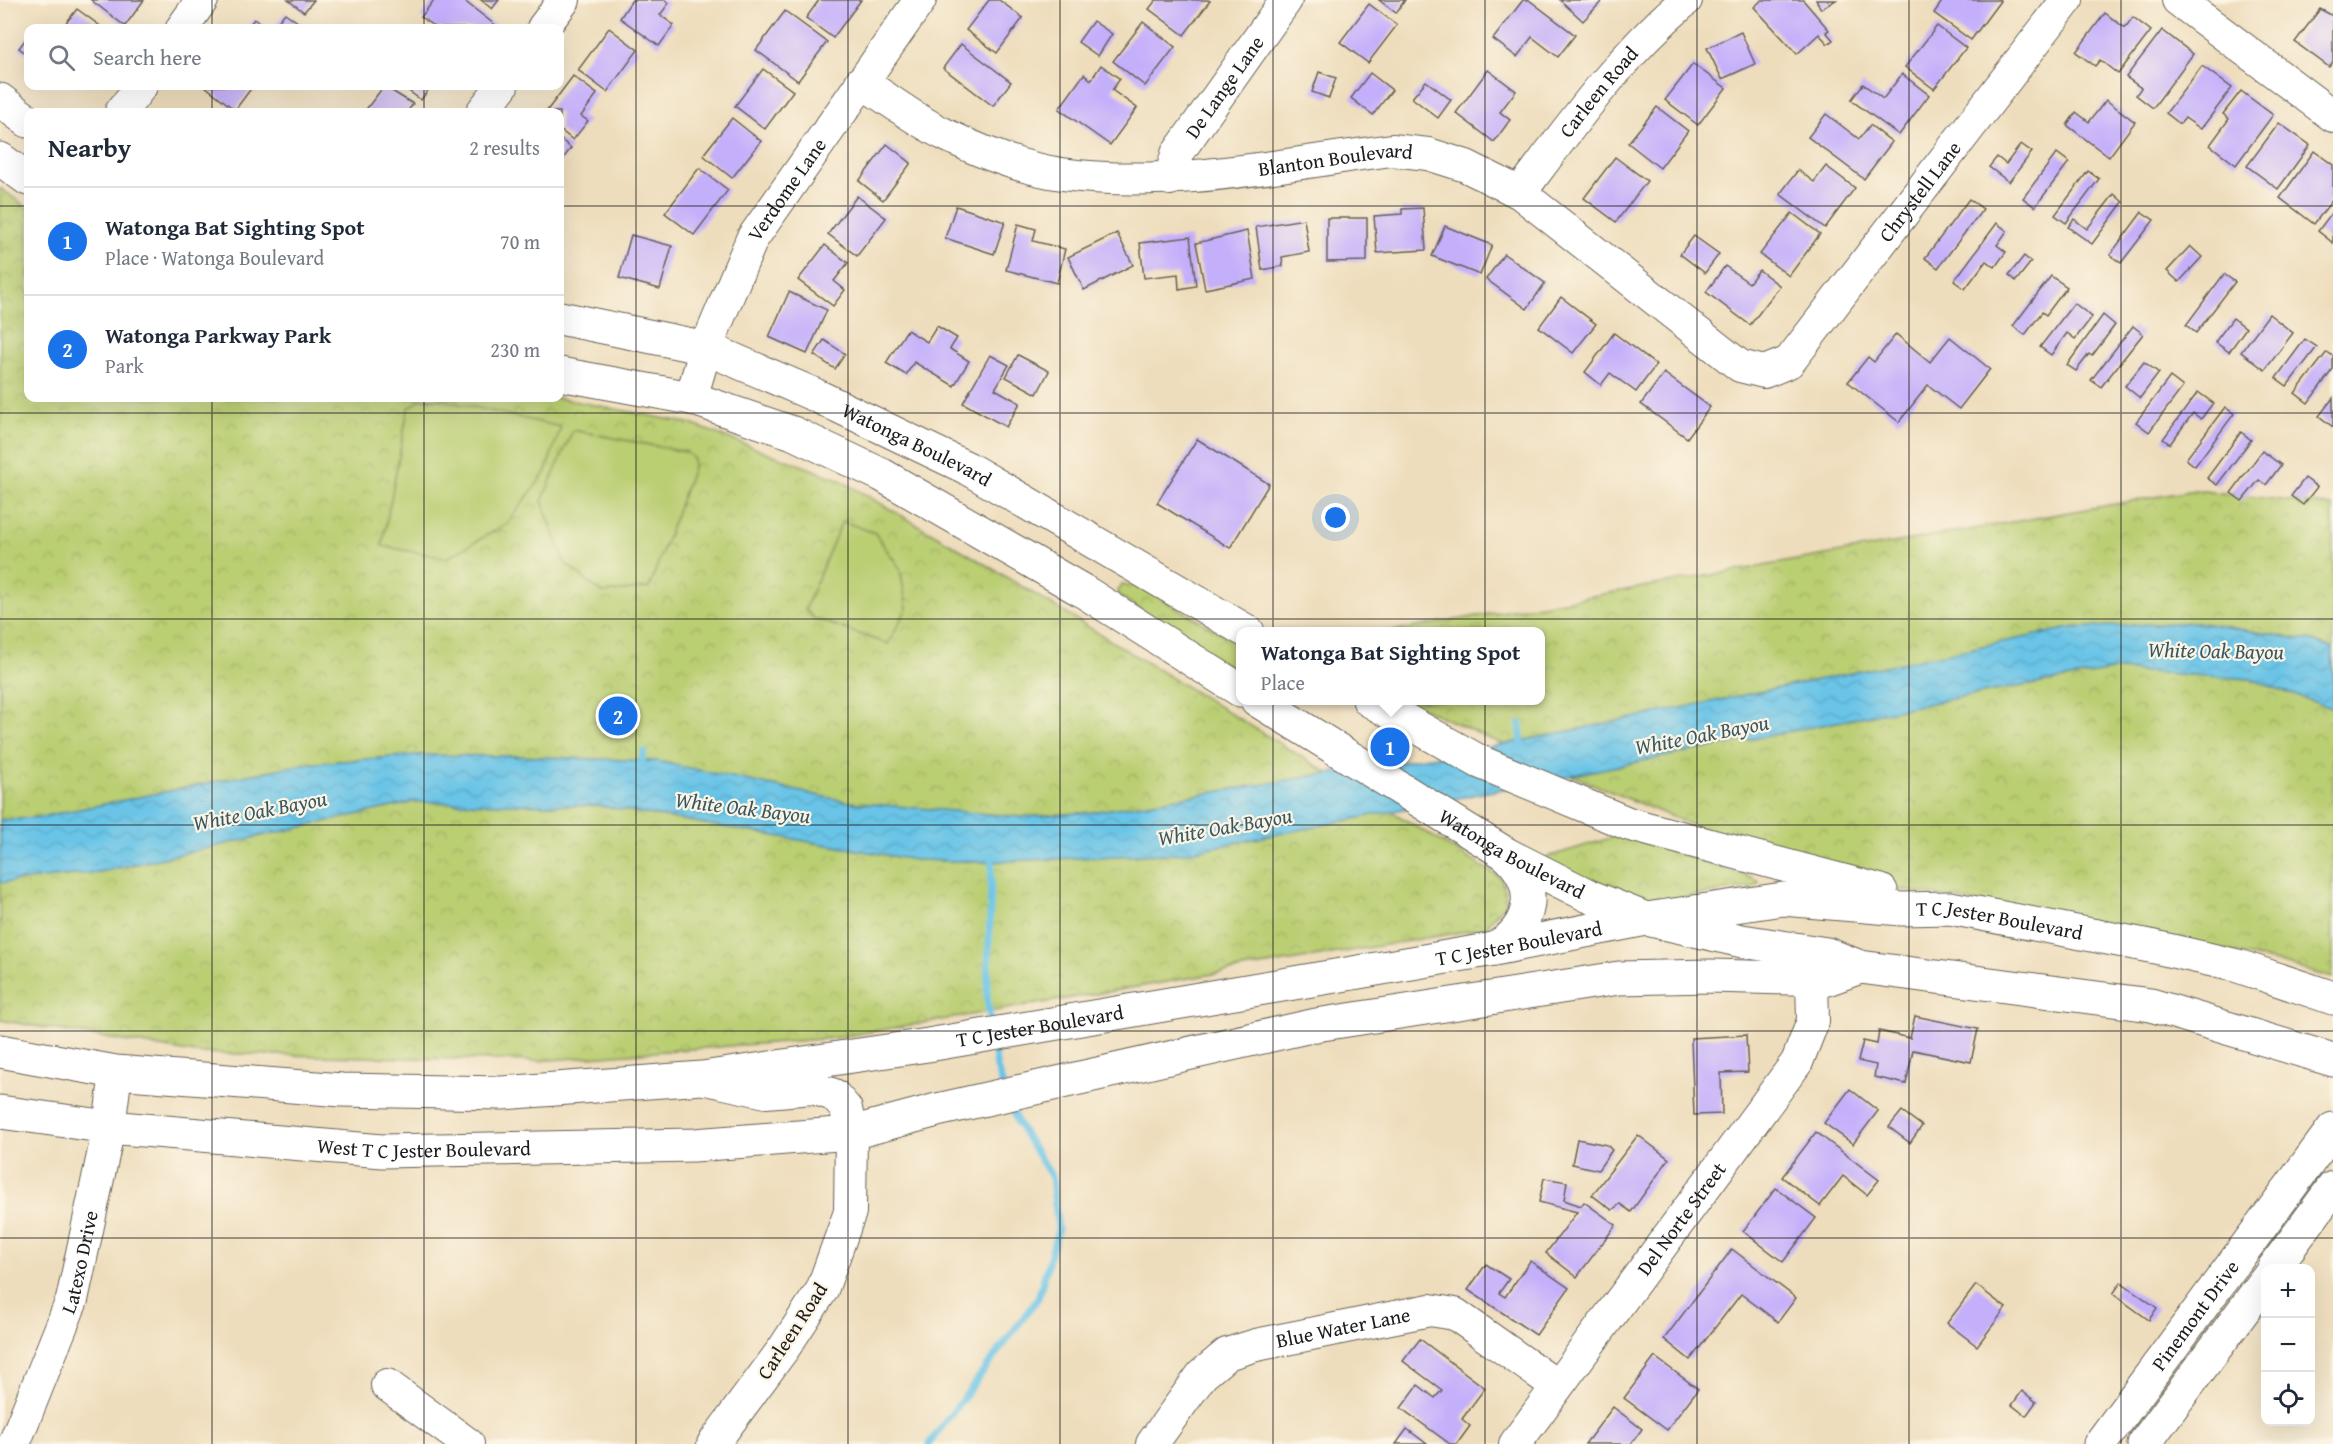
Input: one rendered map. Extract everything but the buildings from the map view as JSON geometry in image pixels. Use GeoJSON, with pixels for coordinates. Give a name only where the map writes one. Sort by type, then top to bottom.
{"type":"FeatureCollection","features":[{"type":"Feature","properties":{"kind":"main road"},"geometry":{"type":"LineString","coordinates":[[0,100],[24,118]]}},
{"type":"Feature","properties":{"kind":"main road"},"geometry":{"type":"LineString","coordinates":[[0,159],[24,176]]}},
{"type":"Feature","properties":{"kind":"main road","name":"Watonga Boulevard"},"geometry":{"type":"LineString","coordinates":[[564,319],[706,348],[815,395],[967,468],[1239,627]]}},
{"type":"Feature","properties":{"kind":"main road"},"geometry":{"type":"LineString","coordinates":[[564,375],[691,398],[792,433],[882,475],[1083,591],[1236,687]]}},
{"type":"Feature","properties":{"kind":"main road"},"geometry":{"type":"LineString","coordinates":[[1083,591],[1106,550]]}},
{"type":"Feature","properties":{"kind":"main road","name":"Watonga Boulevard"},"geometry":{"type":"LineString","coordinates":[[1265,705],[1506,854],[1589,897],[1646,919],[1742,941],[1827,954],[1860,967]]}},
{"type":"Feature","properties":{"kind":"main road"},"geometry":{"type":"LineString","coordinates":[[1378,705],[1480,762],[1629,824],[1778,862],[1834,880],[1950,908]]}},
{"type":"Feature","properties":{"kind":"main road"},"geometry":{"type":"LineString","coordinates":[[1494,949],[1515,934],[1525,917],[1528,898],[1522,873],[1506,854]]}},
{"type":"Feature","properties":{"kind":"main road","name":"T C Jester Boulevard"},"geometry":{"type":"LineString","coordinates":[[702,1078],[928,1045],[1311,978],[1494,949],[1646,919],[1783,899],[1902,909],[1950,908],[2155,947],[2238,966],[2333,998]]}},
{"type":"Feature","properties":{"kind":"main road"},"geometry":{"type":"LineString","coordinates":[[851,1133],[937,1110],[1316,1025],[1619,978],[1710,976],[1827,979],[1860,967],[2151,1005],[2333,1060]]}},
{"type":"Feature","properties":{"kind":"main road"},"geometry":{"type":"LineString","coordinates":[[1311,978],[1316,1025]]}},
{"type":"Feature","properties":{"kind":"main road"},"geometry":{"type":"LineString","coordinates":[[0,1051],[116,1072],[342,1090],[502,1093],[702,1078]]}},
{"type":"Feature","properties":{"kind":"main road","name":"West T C Jester Boulevard"},"geometry":{"type":"LineString","coordinates":[[0,1112],[109,1126],[382,1151],[694,1145],[851,1133]]}},
{"type":"Feature","properties":{"kind":"main road","name":"Pinemont Drive"},"geometry":{"type":"LineString","coordinates":[[2100,1444],[2333,1129]]}},
{"type":"Feature","properties":{"kind":"main road"},"geometry":{"type":"LineString","coordinates":[[2278,1264],[2333,1188]]}},
{"type":"Feature","properties":{"kind":"main road","name":"Pinemont Drive"},"geometry":{"type":"LineString","coordinates":[[2144,1444],[2261,1285]]}},
{"type":"Feature","properties":{"kind":"main road"},"geometry":{"type":"LineString","coordinates":[[2172,1347],[2201,1366]]}},
{"type":"Feature","properties":{"kind":"street"},"geometry":{"type":"LineString","coordinates":[[185,24],[202,0]]}},
{"type":"Feature","properties":{"kind":"street"},"geometry":{"type":"LineString","coordinates":[[546,24],[564,0]]}},
{"type":"Feature","properties":{"kind":"street","name":"Verdome Lane"},"geometry":{"type":"LineString","coordinates":[[691,398],[706,348],[752,239],[920,0]]}},
{"type":"Feature","properties":{"kind":"street","name":"De Lange Lane"},"geometry":{"type":"LineString","coordinates":[[1170,179],[1177,154],[1286,0]]}},
{"type":"Feature","properties":{"kind":"street","name":"Carleen Road"},"geometry":{"type":"LineString","coordinates":[[1520,193],[1599,88],[1659,23],[1686,0]]}},
{"type":"Feature","properties":{"kind":"street","name":"Chrystell Lane"},"geometry":{"type":"LineString","coordinates":[[1764,372],[1789,362],[2067,0]]}},
{"type":"Feature","properties":{"kind":"street"},"geometry":{"type":"LineString","coordinates":[[2178,0],[2333,116]]}},
{"type":"Feature","properties":{"kind":"street","name":"Blanton Boulevard"},"geometry":{"type":"LineString","coordinates":[[861,82],[945,135],[1011,160],[1060,174],[1116,179],[1170,179],[1392,150],[1438,157],[1466,166],[1520,193],[1731,360],[1740,366],[1764,372]]}},
{"type":"Feature","properties":{"kind":"street"},"geometry":{"type":"LineString","coordinates":[[124,108],[138,90]]}},
{"type":"Feature","properties":{"kind":"street"},"geometry":{"type":"LineString","coordinates":[[485,108],[499,90]]}},
{"type":"Feature","properties":{"kind":"street","name":"Del Norte Street"},"geometry":{"type":"LineString","coordinates":[[1515,1444],[1797,1062],[1813,1021],[1812,979]]}},
{"type":"Feature","properties":{"kind":"street","name":"Latexo Drive"},"geometry":{"type":"LineString","coordinates":[[14,1444],[72,1300],[109,1126],[116,1072]]}},
{"type":"Feature","properties":{"kind":"street","name":"Carleen Road"},"geometry":{"type":"LineString","coordinates":[[702,1078],[766,1092],[813,1088],[834,1095],[846,1109],[851,1133],[850,1212],[822,1290],[784,1348],[713,1444]]}},
{"type":"Feature","properties":{"kind":"street","name":"Blue Water Lane"},"geometry":{"type":"LineString","coordinates":[[1152,1444],[1202,1375],[1227,1354],[1256,1345],[1430,1311],[1455,1314],[1557,1386]]}},
{"type":"Feature","properties":{"kind":"street"},"geometry":{"type":"LineString","coordinates":[[387,1385],[468,1444]]}},
{"type":"Feature","properties":{"kind":"green space"},"geometry":{"type":"Polygon","coordinates":[[[0,188],[24,205],[24,402],[564,402],[564,399],[688,423],[838,479],[970,555],[1501,878],[1507,901],[1485,928],[834,1038],[537,1061],[195,1053],[0,1020],[0,188]]]}},
{"type":"Feature","properties":{"kind":"green space"},"geometry":{"type":"Polygon","coordinates":[[[417,402],[451,402],[561,427],[545,473],[507,524],[447,558],[382,546],[408,409],[417,402]]]}},
{"type":"Feature","properties":{"kind":"green space"},"geometry":{"type":"Polygon","coordinates":[[[573,430],[686,452],[693,458],[693,468],[649,588],[602,593],[565,563],[542,501],[573,430]]]}},
{"type":"Feature","properties":{"kind":"green space"},"geometry":{"type":"Polygon","coordinates":[[[2195,490],[2333,506],[2333,978],[2269,960],[1984,904],[1872,885],[1711,833],[1561,771],[1416,705],[1545,705],[1545,627],[1415,627],[2195,490]]]}},
{"type":"Feature","properties":{"kind":"green space"},"geometry":{"type":"Polygon","coordinates":[[[842,521],[875,533],[900,569],[907,608],[888,644],[813,618],[805,609],[842,521]]]}},
{"type":"Feature","properties":{"kind":"green space"},"geometry":{"type":"Polygon","coordinates":[[[1122,584],[1139,586],[1236,642],[1236,671],[1119,596],[1118,591],[1122,584]]]}},
{"type":"Feature","properties":{"kind":"green space"},"geometry":{"type":"Polygon","coordinates":[[[1620,835],[1754,878],[1759,882],[1755,887],[1696,895],[1640,908],[1541,859],[1620,835]]]}},
{"type":"Feature","properties":{"kind":"water","name":"White Oak Bayou"},"geometry":{"type":"Polygon","coordinates":[[[2196,622],[2313,641],[2333,649],[2333,709],[2250,679],[2118,670],[1976,694],[1185,853],[988,862],[915,860],[600,806],[414,802],[100,872],[0,883],[0,820],[40,817],[303,764],[417,755],[656,761],[849,802],[1022,817],[1092,812],[1491,747],[2070,628],[2196,622]]]}},
{"type":"Feature","properties":{"kind":"waterway"},"geometry":{"type":"LineString","coordinates":[[1520,724],[1522,748]]}},
{"type":"Feature","properties":{"kind":"waterway"},"geometry":{"type":"LineString","coordinates":[[640,767],[644,752]]}},
{"type":"Feature","properties":{"kind":"waterway"},"geometry":{"type":"LineString","coordinates":[[991,1025],[987,999],[992,853]]}},
{"type":"Feature","properties":{"kind":"waterway"},"geometry":{"type":"LineString","coordinates":[[993,1042],[997,1068],[1003,1086]]}},
{"type":"Feature","properties":{"kind":"waterway"},"geometry":{"type":"LineString","coordinates":[[929,1444],[1038,1298],[1058,1230],[1052,1177],[1018,1124],[1010,1102]]}},
{"type":"Feature","properties":{"kind":"place","name":"Watonga Parkway Park"},"geometry":{"type":"Point","coordinates":[618,716]}},
{"type":"Feature","properties":{"kind":"place","name":"Watonga Bat Sighting Spot"},"geometry":{"type":"Point","coordinates":[1390,747]}}]}
